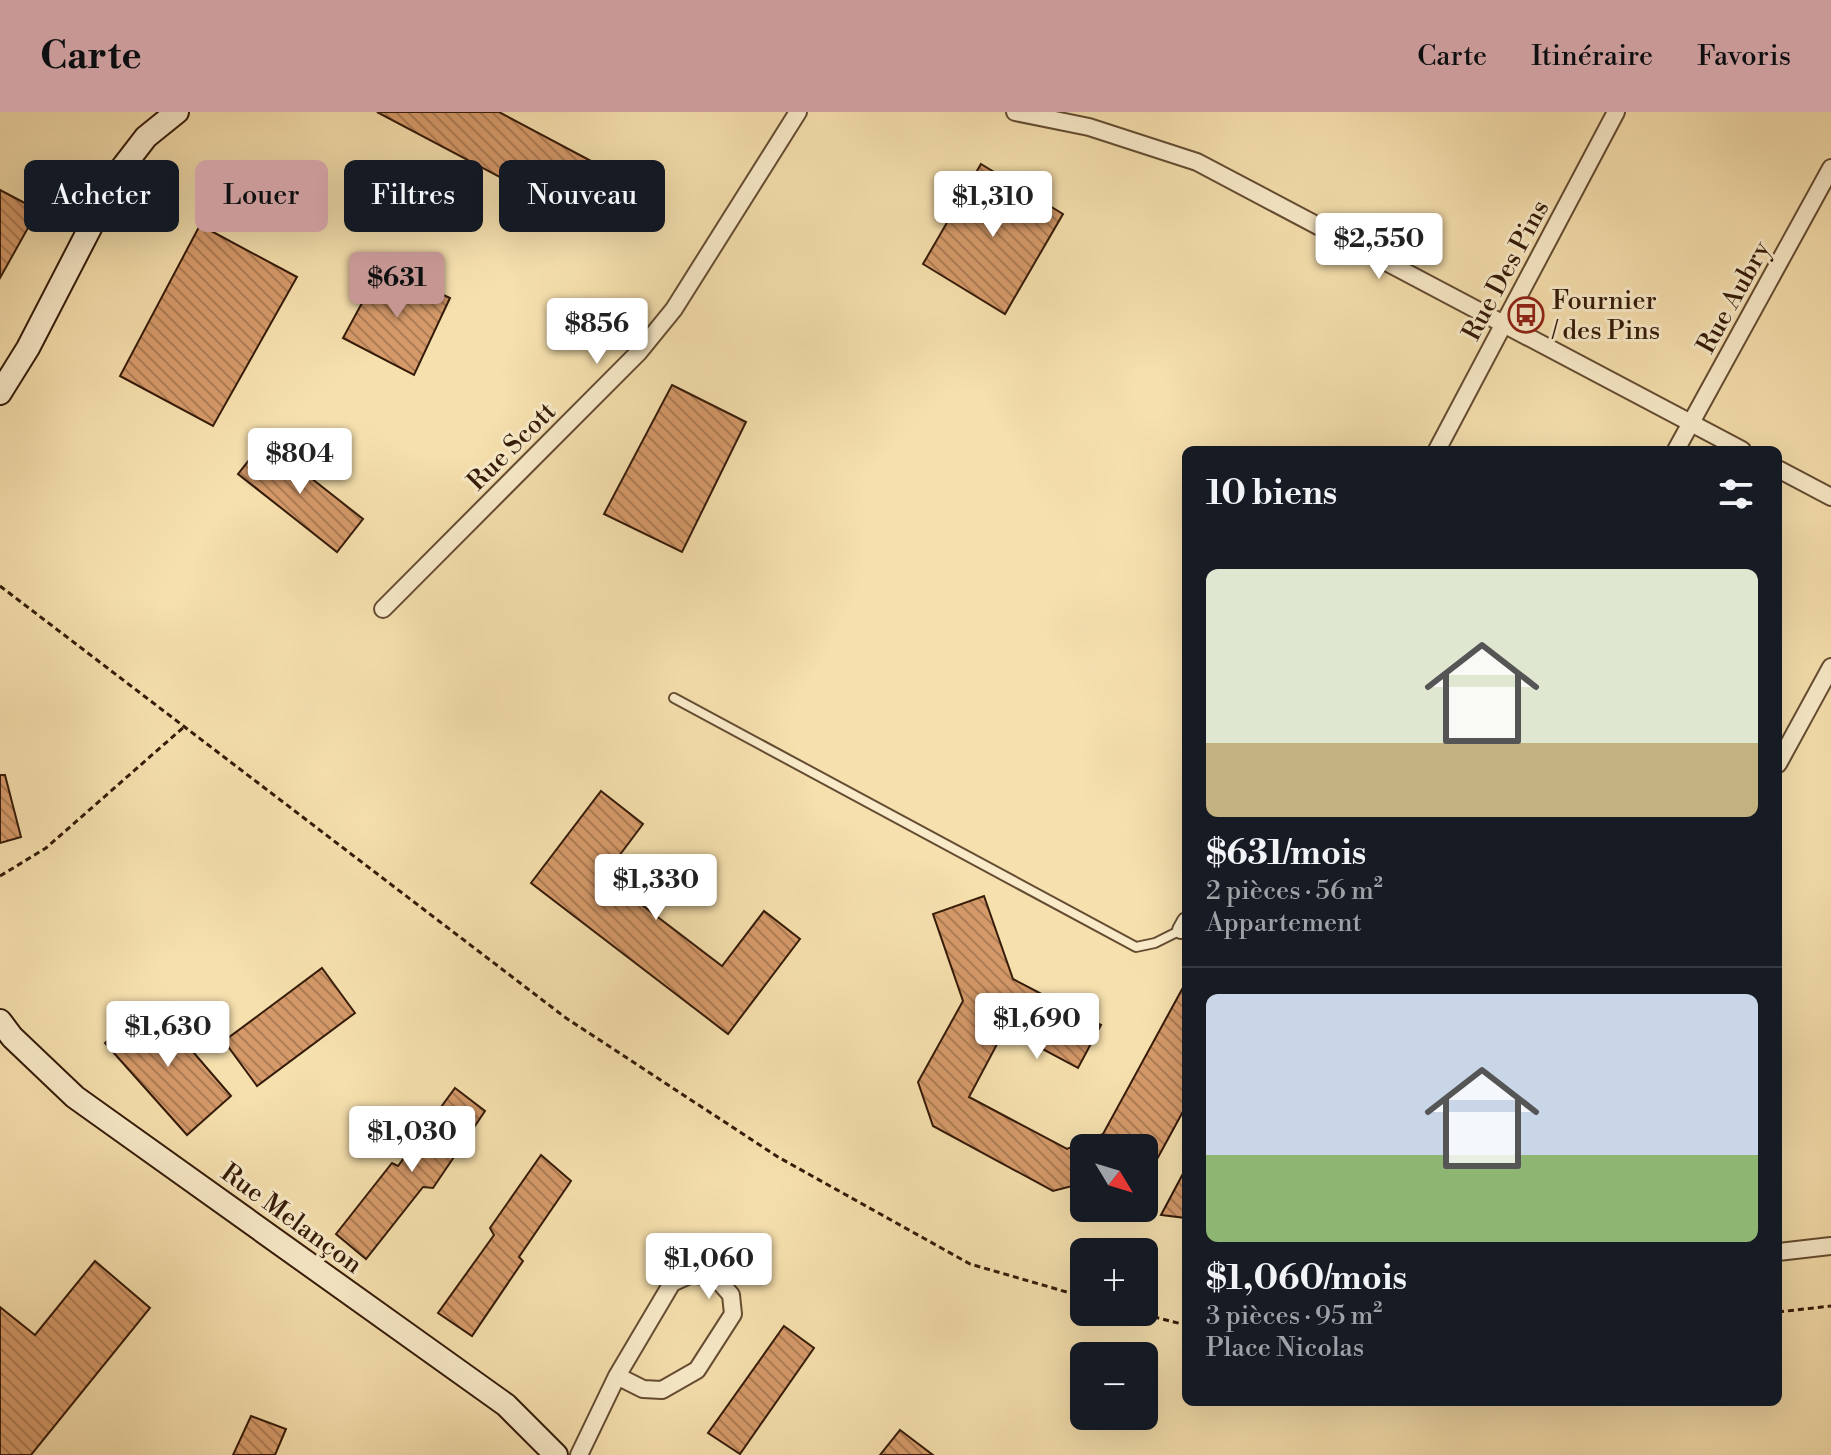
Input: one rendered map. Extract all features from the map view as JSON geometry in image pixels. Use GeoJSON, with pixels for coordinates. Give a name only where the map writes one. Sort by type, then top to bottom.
{"type":"FeatureCollection","features":[{"type":"Feature","properties":{"kind":"street"},"geometry":{"type":"LineString","coordinates":[[0,393],[28,348],[119,172],[146,137],[177,112]]}},
{"type":"Feature","properties":{"kind":"street","name":"Rue Scott"},"geometry":{"type":"LineString","coordinates":[[383,609],[648,341],[674,309],[798,112]]}},
{"type":"Feature","properties":{"kind":"street"},"geometry":{"type":"LineString","coordinates":[[1015,112],[1070,117],[1197,162],[1734,446]]}},
{"type":"Feature","properties":{"kind":"street","name":"Rue Des Pins"},"geometry":{"type":"LineString","coordinates":[[1439,446],[1616,112]]}},
{"type":"Feature","properties":{"kind":"street","name":"Rue Aubry"},"geometry":{"type":"LineString","coordinates":[[1678,446],[1831,168]]}},
{"type":"Feature","properties":{"kind":"street"},"geometry":{"type":"LineString","coordinates":[[1782,471],[1831,497]]}},
{"type":"Feature","properties":{"kind":"street"},"geometry":{"type":"LineString","coordinates":[[1782,757],[1831,667]]}},
{"type":"Feature","properties":{"kind":"street","name":"Rue Melançon"},"geometry":{"type":"LineString","coordinates":[[0,1021],[12,1037],[75,1097],[506,1405],[556,1455]]}},
{"type":"Feature","properties":{"kind":"street"},"geometry":{"type":"LineString","coordinates":[[1782,1252],[1831,1246]]}},
{"type":"Feature","properties":{"kind":"street"},"geometry":{"type":"LineString","coordinates":[[579,1455],[617,1376],[672,1283],[692,1274],[717,1279],[731,1295],[733,1314],[697,1370],[662,1390],[643,1389],[617,1376]]}},
{"type":"Feature","properties":{"kind":"lane"},"geometry":{"type":"LineString","coordinates":[[674,698],[1136,947],[1155,943],[1182,927]]}},
{"type":"Feature","properties":{"kind":"path"},"geometry":{"type":"LineString","coordinates":[[0,586],[566,1018],[778,1157],[970,1264],[1070,1293]]}},
{"type":"Feature","properties":{"kind":"path"},"geometry":{"type":"LineString","coordinates":[[0,876],[46,848],[185,726]]}},
{"type":"Feature","properties":{"kind":"path"},"geometry":{"type":"LineString","coordinates":[[1782,1312],[1831,1306]]}},
{"type":"Feature","properties":{"kind":"path"},"geometry":{"type":"LineString","coordinates":[[1158,1318],[1182,1324]]}},
{"type":"Feature","properties":{"kind":"building"},"geometry":{"type":"Polygon","coordinates":[[[377,112],[499,112],[589,160],[499,160],[499,177],[483,168],[483,160],[468,160],[377,112]]]}},
{"type":"Feature","properties":{"kind":"building"},"geometry":{"type":"Polygon","coordinates":[[[981,164],[1063,214],[1005,314],[923,264],[981,164]]]}},
{"type":"Feature","properties":{"kind":"building"},"geometry":{"type":"Polygon","coordinates":[[[0,190],[24,203],[26,232],[0,278],[0,190]]]}},
{"type":"Feature","properties":{"kind":"building"},"geometry":{"type":"Polygon","coordinates":[[[196,232],[213,232],[297,277],[213,426],[120,376],[196,232]]]}},
{"type":"Feature","properties":{"kind":"building"},"geometry":{"type":"Polygon","coordinates":[[[382,266],[450,298],[414,375],[343,338],[382,266]]]}},
{"type":"Feature","properties":{"kind":"building"},"geometry":{"type":"Polygon","coordinates":[[[672,385],[746,422],[682,552],[604,514],[672,385]]]}},
{"type":"Feature","properties":{"kind":"building"},"geometry":{"type":"Polygon","coordinates":[[[264,441],[363,519],[337,552],[238,474],[264,441]]]}},
{"type":"Feature","properties":{"kind":"building"},"geometry":{"type":"Polygon","coordinates":[[[0,775],[5,775],[21,837],[0,843],[0,775]]]}},
{"type":"Feature","properties":{"kind":"building"},"geometry":{"type":"Polygon","coordinates":[[[601,791],[643,824],[604,876],[722,966],[764,911],[800,939],[728,1034],[531,883],[601,791]]]}},
{"type":"Feature","properties":{"kind":"building"},"geometry":{"type":"Polygon","coordinates":[[[984,896],[1013,979],[1101,1025],[1078,1068],[1005,1029],[969,1097],[1067,1149],[1070,1148],[1070,1187],[1053,1191],[933,1126],[918,1082],[963,1001],[933,914],[984,896]]]}},
{"type":"Feature","properties":{"kind":"building"},"geometry":{"type":"Polygon","coordinates":[[[322,968],[355,1013],[257,1086],[224,1041],[322,968]]]}},
{"type":"Feature","properties":{"kind":"building"},"geometry":{"type":"Polygon","coordinates":[[[1182,989],[1182,1113],[1158,1157],[1158,1134],[1103,1134],[1182,989]]]}},
{"type":"Feature","properties":{"kind":"building"},"geometry":{"type":"Polygon","coordinates":[[[151,1003],[231,1096],[187,1135],[105,1043],[151,1003]]]}},
{"type":"Feature","properties":{"kind":"building"},"geometry":{"type":"Polygon","coordinates":[[[455,1088],[485,1111],[433,1188],[423,1187],[366,1259],[336,1234],[392,1163],[398,1166],[455,1088]]]}},
{"type":"Feature","properties":{"kind":"building"},"geometry":{"type":"Polygon","coordinates":[[[541,1155],[571,1181],[519,1257],[523,1261],[472,1336],[438,1313],[494,1235],[490,1228],[541,1155]]]}},
{"type":"Feature","properties":{"kind":"building"},"geometry":{"type":"Polygon","coordinates":[[[1182,1176],[1182,1218],[1161,1215],[1182,1176]]]}},
{"type":"Feature","properties":{"kind":"building"},"geometry":{"type":"Polygon","coordinates":[[[95,1261],[150,1308],[31,1455],[0,1455],[0,1307],[35,1335],[95,1261]]]}},
{"type":"Feature","properties":{"kind":"building"},"geometry":{"type":"Polygon","coordinates":[[[784,1326],[814,1348],[740,1454],[708,1433],[784,1326]]]}},
{"type":"Feature","properties":{"kind":"building"},"geometry":{"type":"Polygon","coordinates":[[[251,1416],[286,1429],[275,1455],[233,1455],[251,1416]]]}},
{"type":"Feature","properties":{"kind":"building"},"geometry":{"type":"Polygon","coordinates":[[[900,1430],[933,1455],[880,1455],[900,1430]]]}},
{"type":"Feature","properties":{"kind":"place","name":"Fournier / des Pins"},"geometry":{"type":"Point","coordinates":[1526,315]}}]}
